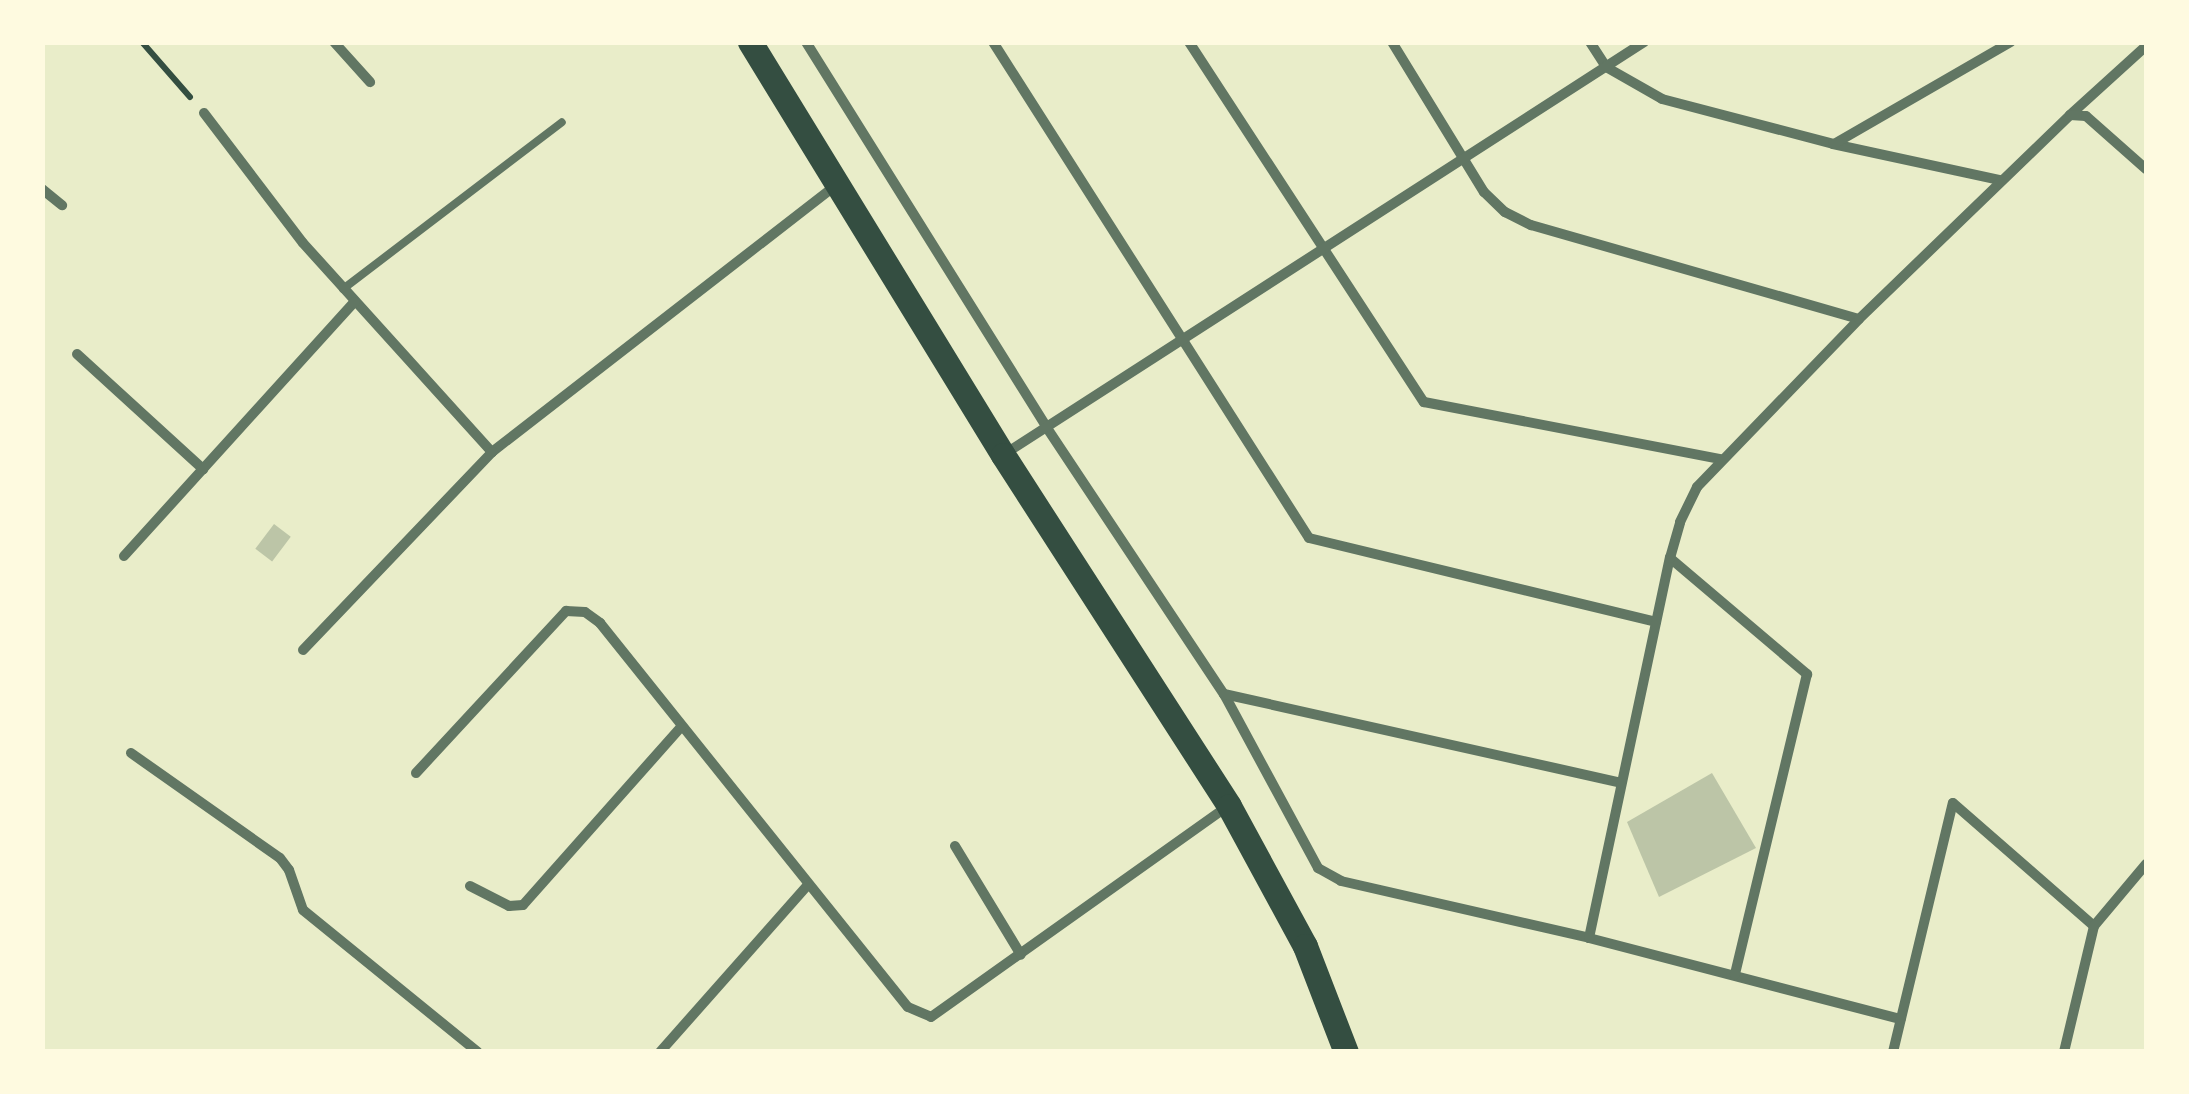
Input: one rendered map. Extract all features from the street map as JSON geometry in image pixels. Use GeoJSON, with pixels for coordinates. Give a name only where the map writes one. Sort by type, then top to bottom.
{"type":"FeatureCollection","features":[{"type":"Feature","properties":{"kind":"main road"},"geometry":{"type":"LineString","coordinates":[[750,42],[1003,455],[1229,806],[1305,946],[1346,1052]]}},
{"type":"Feature","properties":{"kind":"street"},"geometry":{"type":"LineString","coordinates":[[334,42],[370,82]]}},
{"type":"Feature","properties":{"kind":"street"},"geometry":{"type":"LineString","coordinates":[[806,42],[1047,428],[1224,694],[1318,868],[1341,880],[1589,938],[1900,1019]]}},
{"type":"Feature","properties":{"kind":"street"},"geometry":{"type":"LineString","coordinates":[[994,42],[1185,338],[1308,538],[1656,622]]}},
{"type":"Feature","properties":{"kind":"street"},"geometry":{"type":"LineString","coordinates":[[1188,42],[1424,402],[1721,459]]}},
{"type":"Feature","properties":{"kind":"street"},"geometry":{"type":"LineString","coordinates":[[1392,42],[1484,192],[1506,212],[1532,225],[1859,319]]}},
{"type":"Feature","properties":{"kind":"street"},"geometry":{"type":"LineString","coordinates":[[1590,42],[1606,68],[1662,99],[1833,144],[2000,180]]}},
{"type":"Feature","properties":{"kind":"street"},"geometry":{"type":"LineString","coordinates":[[1003,455],[1644,42]]}},
{"type":"Feature","properties":{"kind":"street"},"geometry":{"type":"LineString","coordinates":[[1833,144],[2011,42]]}},
{"type":"Feature","properties":{"kind":"street"},"geometry":{"type":"LineString","coordinates":[[1589,938],[1670,558],[1680,522],[1697,488],[1721,459],[2000,180],[2146,46]]}},
{"type":"Feature","properties":{"kind":"street"},"geometry":{"type":"LineString","coordinates":[[204,113],[354,302],[492,452]]}},
{"type":"Feature","properties":{"kind":"street"},"geometry":{"type":"LineString","coordinates":[[2070,115],[2086,116],[2146,169]]}},
{"type":"Feature","properties":{"kind":"street"},"geometry":{"type":"LineString","coordinates":[[303,650],[492,452],[836,185]]}},
{"type":"Feature","properties":{"kind":"street"},"geometry":{"type":"LineString","coordinates":[[42,190],[62,206]]}},
{"type":"Feature","properties":{"kind":"street"},"geometry":{"type":"LineString","coordinates":[[124,556],[354,302]]}},
{"type":"Feature","properties":{"kind":"street"},"geometry":{"type":"LineString","coordinates":[[76,354],[203,469]]}},
{"type":"Feature","properties":{"kind":"street"},"geometry":{"type":"LineString","coordinates":[[1670,558],[1807,674],[1734,976]]}},
{"type":"Feature","properties":{"kind":"street"},"geometry":{"type":"LineString","coordinates":[[416,773],[566,611],[585,612],[600,623],[680,728],[908,1007],[931,1017],[1229,806]]}},
{"type":"Feature","properties":{"kind":"street"},"geometry":{"type":"LineString","coordinates":[[1224,694],[1621,782]]}},
{"type":"Feature","properties":{"kind":"street"},"geometry":{"type":"LineString","coordinates":[[470,886],[510,906],[523,905],[680,728]]}},
{"type":"Feature","properties":{"kind":"street"},"geometry":{"type":"LineString","coordinates":[[131,753],[280,858],[289,870],[304,910],[478,1052]]}},
{"type":"Feature","properties":{"kind":"street"},"geometry":{"type":"LineString","coordinates":[[1892,1052],[1953,803],[2094,926]]}},
{"type":"Feature","properties":{"kind":"street"},"geometry":{"type":"LineString","coordinates":[[955,846],[1021,955]]}},
{"type":"Feature","properties":{"kind":"street"},"geometry":{"type":"LineString","coordinates":[[2064,1052],[2094,926],[2146,864]]}},
{"type":"Feature","properties":{"kind":"street"},"geometry":{"type":"LineString","coordinates":[[660,1052],[808,885]]}},
{"type":"Feature","properties":{"kind":"lane"},"geometry":{"type":"LineString","coordinates":[[343,289],[562,122]]}},
{"type":"Feature","properties":{"kind":"path"},"geometry":{"type":"LineString","coordinates":[[142,42],[204,113]]}},
{"type":"Feature","properties":{"kind":"building"},"geometry":{"type":"Polygon","coordinates":[[[274,524],[291,537],[272,561],[255,549],[274,524]]]}},
{"type":"Feature","properties":{"kind":"building"},"geometry":{"type":"Polygon","coordinates":[[[1712,773],[1756,848],[1659,897],[1627,822],[1712,773]]]}}]}
